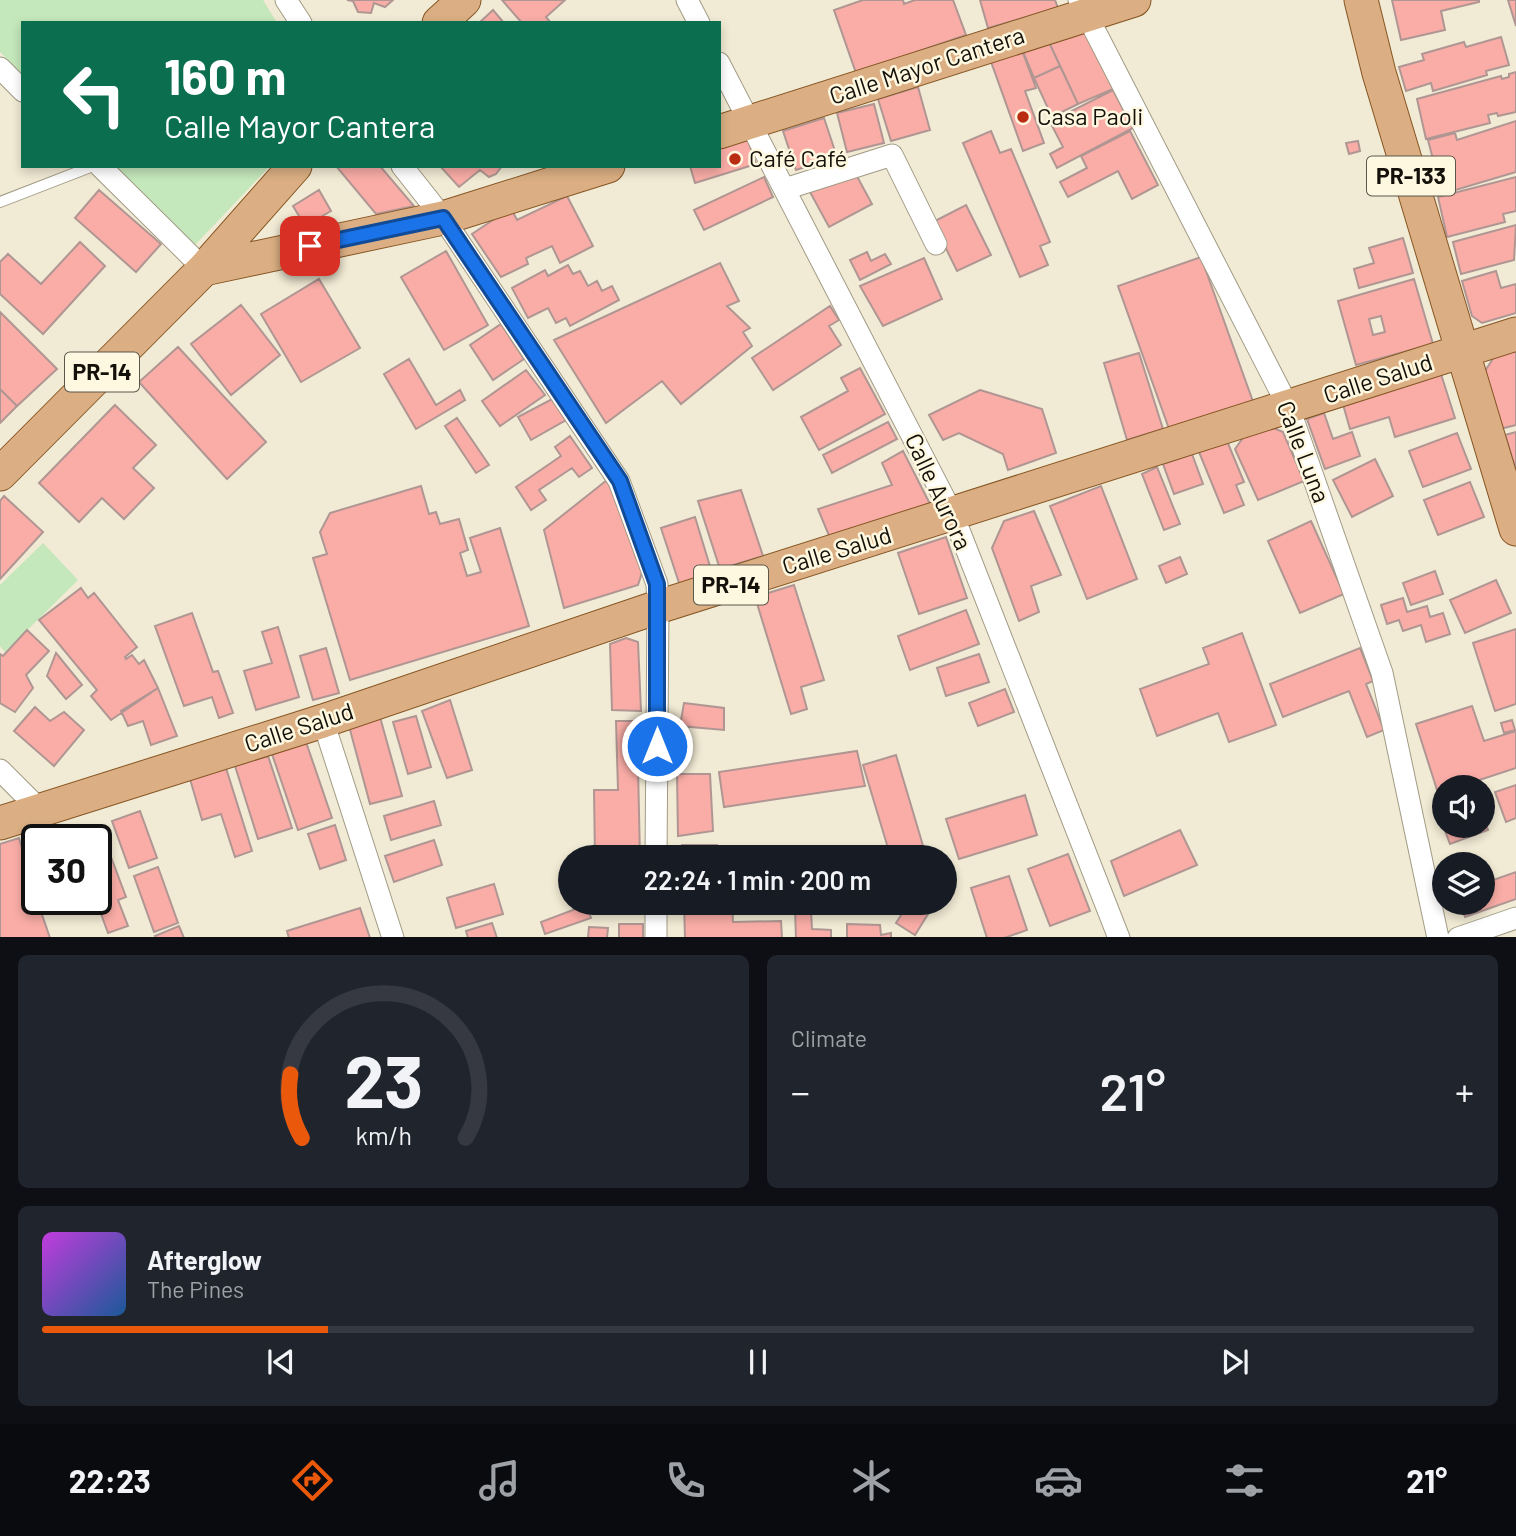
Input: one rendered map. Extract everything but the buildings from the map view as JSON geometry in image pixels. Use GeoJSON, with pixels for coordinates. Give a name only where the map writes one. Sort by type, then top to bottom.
{"type":"FeatureCollection","features":[{"type":"Feature","properties":{"kind":"main road"},"geometry":{"type":"LineString","coordinates":[[441,21],[464,0]]}},
{"type":"Feature","properties":{"kind":"main road","name":"Calle Mayor Cantera"},"geometry":{"type":"LineString","coordinates":[[734,127],[1082,7],[1134,0]]}},
{"type":"Feature","properties":{"kind":"main road","name":"PR-133"},"geometry":{"type":"LineString","coordinates":[[1361,0],[1379,73],[1516,529]]}},
{"type":"Feature","properties":{"kind":"main road"},"geometry":{"type":"LineString","coordinates":[[204,269],[293,168]]}},
{"type":"Feature","properties":{"kind":"main road"},"geometry":{"type":"LineString","coordinates":[[204,269],[443,218],[602,168]]}},
{"type":"Feature","properties":{"kind":"main road","name":"PR-14"},"geometry":{"type":"LineString","coordinates":[[0,474],[204,269]]}},
{"type":"Feature","properties":{"kind":"main road","name":"Calle Salud"},"geometry":{"type":"LineString","coordinates":[[0,823],[323,721],[658,607],[1516,334]]}},
{"type":"Feature","properties":{"kind":"street"},"geometry":{"type":"LineString","coordinates":[[286,0],[300,21]]}},
{"type":"Feature","properties":{"kind":"street"},"geometry":{"type":"LineString","coordinates":[[687,0],[698,21]]}},
{"type":"Feature","properties":{"kind":"street","name":"Calle Luna"},"geometry":{"type":"LineString","coordinates":[[1082,7],[1289,408],[1382,673],[1438,937]]}},
{"type":"Feature","properties":{"kind":"street"},"geometry":{"type":"LineString","coordinates":[[0,68],[21,89]]}},
{"type":"Feature","properties":{"kind":"street","name":"Calle Aurora"},"geometry":{"type":"LineString","coordinates":[[721,72],[734,127],[785,189],[953,515],[1119,937]]}},
{"type":"Feature","properties":{"kind":"street"},"geometry":{"type":"LineString","coordinates":[[785,189],[892,155],[936,244]]}},
{"type":"Feature","properties":{"kind":"street"},"geometry":{"type":"LineString","coordinates":[[102,168],[204,269]]}},
{"type":"Feature","properties":{"kind":"street"},"geometry":{"type":"LineString","coordinates":[[404,168],[443,218],[620,481],[657,584],[656,845]]}},
{"type":"Feature","properties":{"kind":"street"},"geometry":{"type":"LineString","coordinates":[[323,721],[393,937]]}},
{"type":"Feature","properties":{"kind":"street"},"geometry":{"type":"LineString","coordinates":[[0,770],[41,811]]}},
{"type":"Feature","properties":{"kind":"street"},"geometry":{"type":"LineString","coordinates":[[656,915],[656,937]]}},
{"type":"Feature","properties":{"kind":"street"},"geometry":{"type":"LineString","coordinates":[[1458,937],[1516,918]]}},
{"type":"Feature","properties":{"kind":"lane"},"geometry":{"type":"LineString","coordinates":[[0,202],[88,168]]}},
{"type":"Feature","properties":{"kind":"green space"},"geometry":{"type":"Polygon","coordinates":[[[0,0],[263,0],[276,21],[21,21],[21,73],[0,52],[0,0]]]}},
{"type":"Feature","properties":{"kind":"green space"},"geometry":{"type":"Polygon","coordinates":[[[117,168],[268,168],[195,245],[117,168]]]}},
{"type":"Feature","properties":{"kind":"green space"},"geometry":{"type":"Polygon","coordinates":[[[43,543],[78,580],[5,652],[0,646],[0,585],[43,543]]]}},
{"type":"Feature","properties":{"kind":"place","name":"Casa Paoli"},"geometry":{"type":"Point","coordinates":[1023,117]}},
{"type":"Feature","properties":{"kind":"place","name":"Café Café"},"geometry":{"type":"Point","coordinates":[735,159]}},
{"type":"Feature","properties":{"kind":"route"},"geometry":{"type":"LineString","coordinates":[[310,246],[443,218],[620,481],[657,584],[657,746]]}}]}
